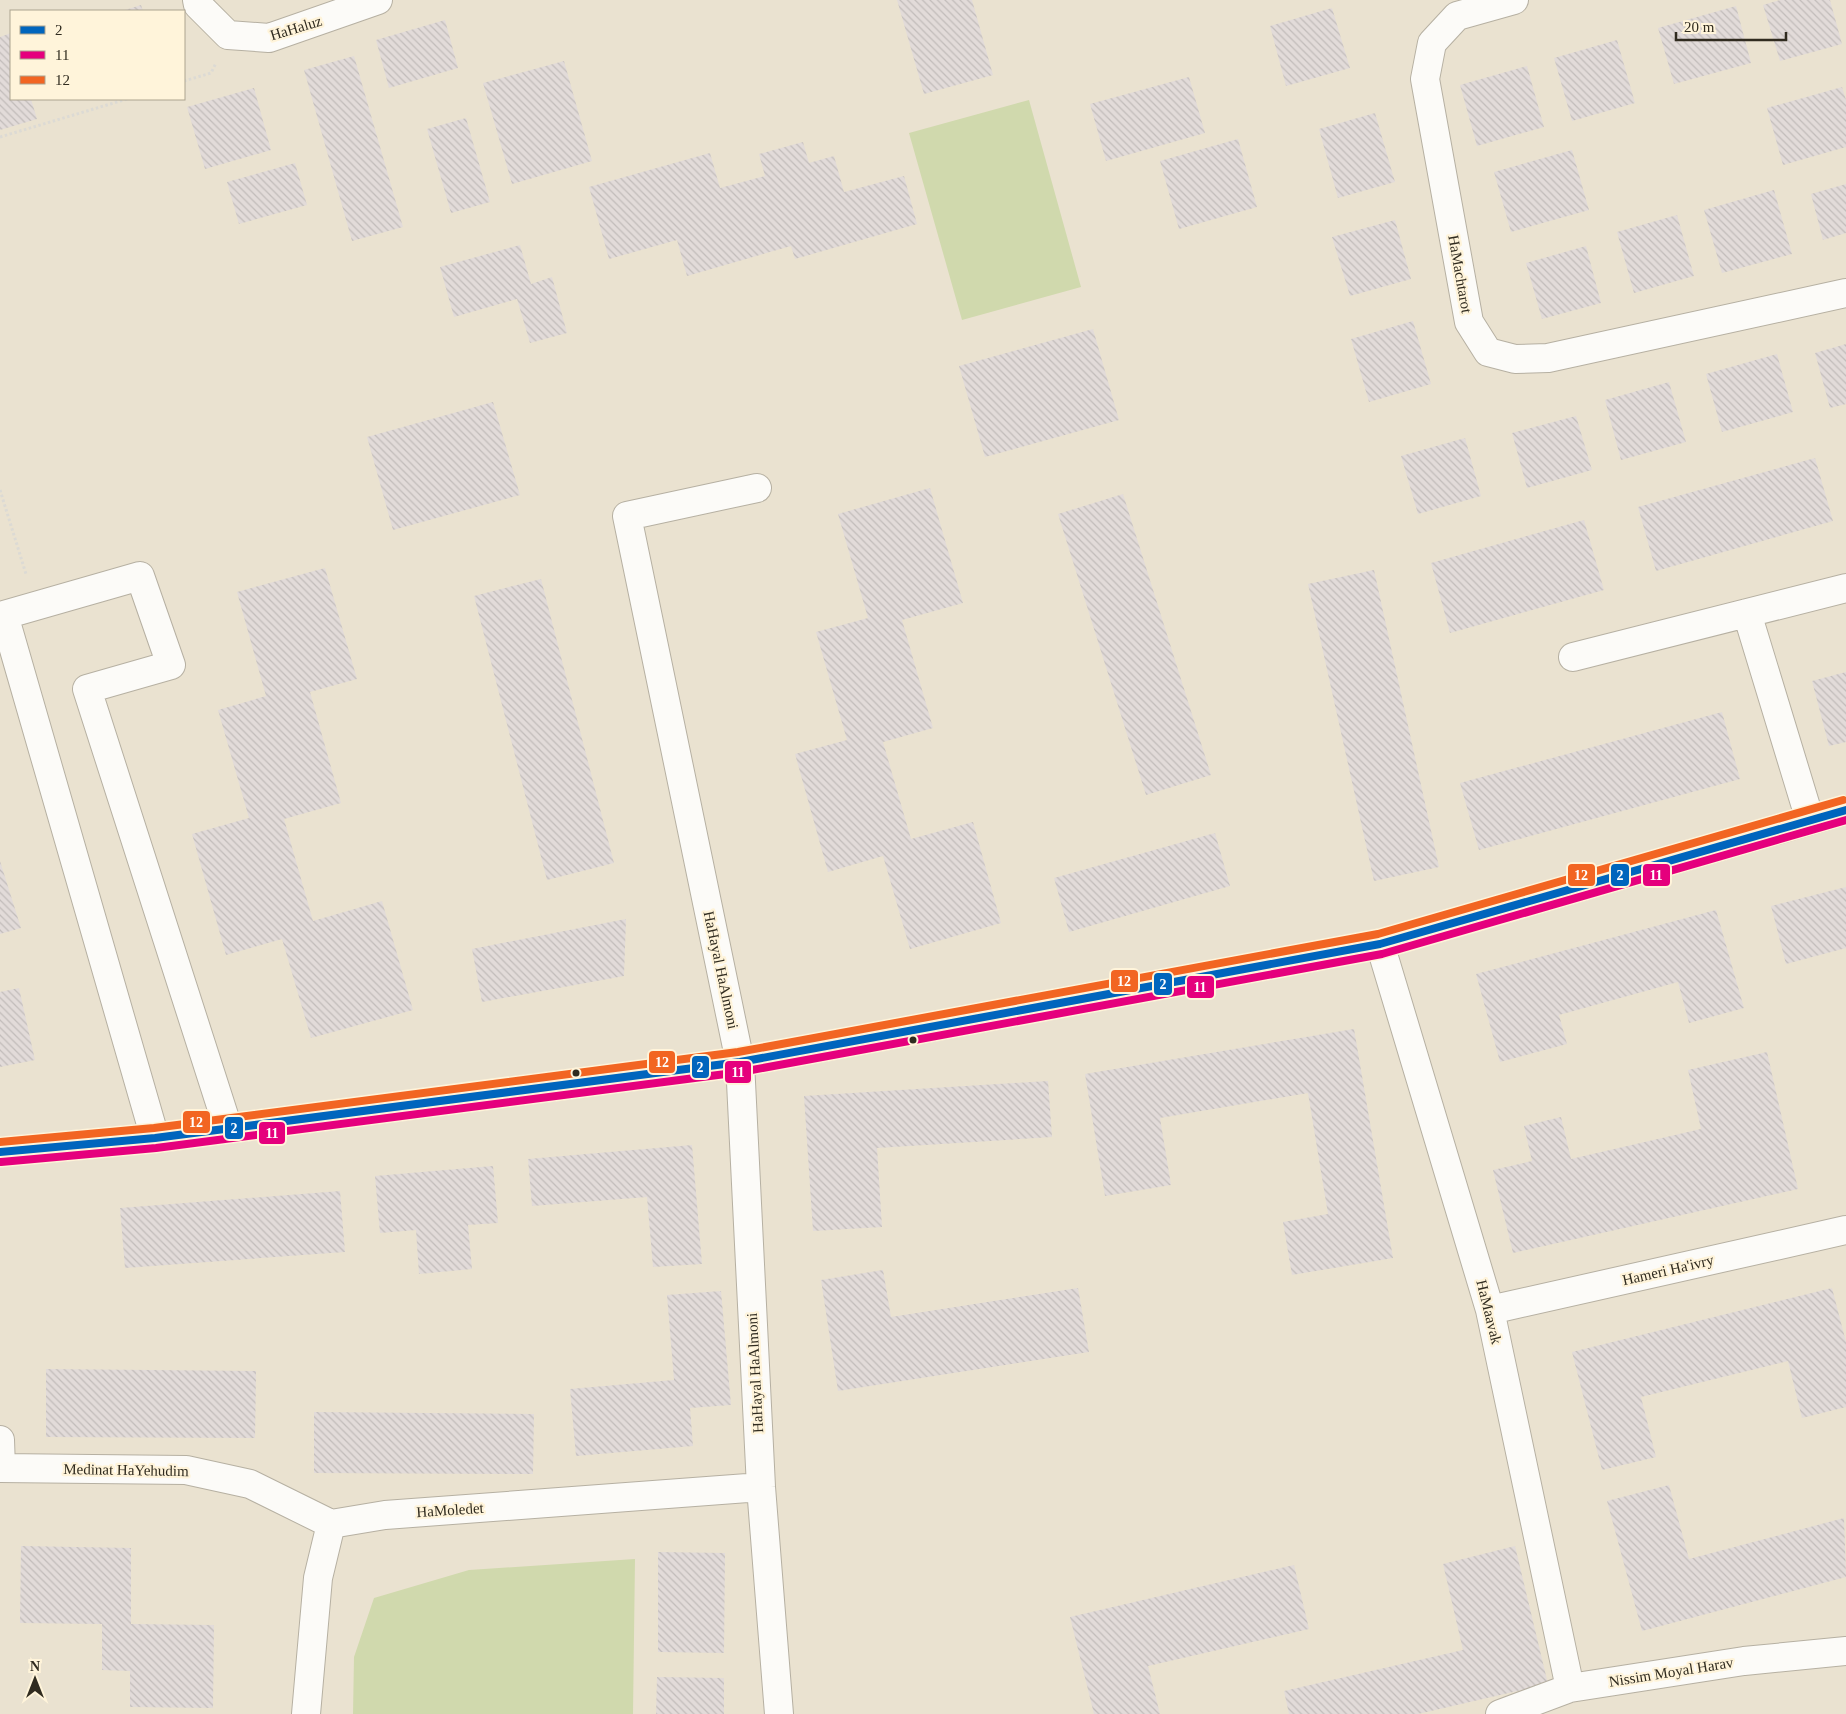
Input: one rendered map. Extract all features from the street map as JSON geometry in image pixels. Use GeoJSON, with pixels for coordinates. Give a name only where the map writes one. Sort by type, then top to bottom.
{"type":"FeatureCollection","features":[{"type":"Feature","properties":{"kind":"street","name":"HaHaluz"},"geometry":{"type":"LineString","coordinates":[[197,0],[198,5],[228,35],[269,38],[378,0]]}},
{"type":"Feature","properties":{"kind":"street","name":"HaMachtarot"},"geometry":{"type":"LineString","coordinates":[[1514,0],[1457,16],[1432,43],[1425,79],[1469,322],[1488,352],[1515,359],[1548,358],[1846,293]]}},
{"type":"Feature","properties":{"kind":"street","name":"HaHayal HaAlmoni"},"geometry":{"type":"LineString","coordinates":[[757,488],[627,516],[740,1062],[761,1487],[778,1714]]}},
{"type":"Feature","properties":{"kind":"street"},"geometry":{"type":"LineString","coordinates":[[155,1138],[4,615],[140,576],[171,665],[87,689],[228,1128]]}},
{"type":"Feature","properties":{"kind":"street"},"geometry":{"type":"LineString","coordinates":[[1573,657],[1846,588]]}},
{"type":"Feature","properties":{"kind":"street"},"geometry":{"type":"LineString","coordinates":[[1747,613],[1810,820]]}},
{"type":"Feature","properties":{"kind":"street"},"geometry":{"type":"LineString","coordinates":[[0,1152],[155,1138],[740,1062],[1380,944],[1846,810]]}},
{"type":"Feature","properties":{"kind":"street","name":"HaMaavak"},"geometry":{"type":"LineString","coordinates":[[1380,944],[1490,1310],[1570,1688]]}},
{"type":"Feature","properties":{"kind":"street","name":"Hameri Ha'ivry"},"geometry":{"type":"LineString","coordinates":[[1490,1310],[1846,1230]]}},
{"type":"Feature","properties":{"kind":"street"},"geometry":{"type":"LineString","coordinates":[[0,1440],[0,1468]]}},
{"type":"Feature","properties":{"kind":"street","name":"Medinat HaYehudim"},"geometry":{"type":"LineString","coordinates":[[0,1468],[186,1470],[250,1484],[332,1524]]}},
{"type":"Feature","properties":{"kind":"street","name":"HaMoledet"},"geometry":{"type":"LineString","coordinates":[[332,1524],[385,1515],[761,1487]]}},
{"type":"Feature","properties":{"kind":"street"},"geometry":{"type":"LineString","coordinates":[[306,1714],[318,1578],[332,1524]]}},
{"type":"Feature","properties":{"kind":"street","name":"Nissim Moyal Harav"},"geometry":{"type":"LineString","coordinates":[[1500,1714],[1570,1688],[1744,1661],[1846,1651]]}},
{"type":"Feature","properties":{"kind":"path"},"geometry":{"type":"LineString","coordinates":[[0,137],[123,100]]}},
{"type":"Feature","properties":{"kind":"path"},"geometry":{"type":"LineString","coordinates":[[0,490],[36,606]]}},
{"type":"Feature","properties":{"kind":"green space"},"geometry":{"type":"Polygon","coordinates":[[[1029,100],[1081,287],[962,320],[909,133],[1029,100]]]}},
{"type":"Feature","properties":{"kind":"green space"},"geometry":{"type":"Polygon","coordinates":[[[635,1559],[633,1714],[353,1714],[354,1657],[374,1598],[469,1570],[635,1559]]]}},
{"type":"Feature","properties":{"kind":"building"},"geometry":{"type":"Polygon","coordinates":[[[897,0],[972,0],[993,75],[924,94],[897,0]]]}},
{"type":"Feature","properties":{"kind":"building"},"geometry":{"type":"Polygon","coordinates":[[[1780,0],[1830,0],[1842,44],[1780,61],[1763,5],[1780,0]]]}},
{"type":"Feature","properties":{"kind":"building"},"geometry":{"type":"Polygon","coordinates":[[[141,5],[143,10],[125,10],[141,5]]]}},
{"type":"Feature","properties":{"kind":"building"},"geometry":{"type":"Polygon","coordinates":[[[1736,6],[1751,63],[1674,84],[1658,28],[1736,6]]]}},
{"type":"Feature","properties":{"kind":"building"},"geometry":{"type":"Polygon","coordinates":[[[1332,8],[1350,68],[1286,86],[1270,26],[1332,8]]]}},
{"type":"Feature","properties":{"kind":"building"},"geometry":{"type":"Polygon","coordinates":[[[445,20],[458,68],[389,88],[376,40],[445,20]]]}},
{"type":"Feature","properties":{"kind":"building"},"geometry":{"type":"Polygon","coordinates":[[[10,33],[10,100],[31,100],[37,119],[0,130],[0,37],[10,33]]]}},
{"type":"Feature","properties":{"kind":"building"},"geometry":{"type":"Polygon","coordinates":[[[1617,40],[1635,103],[1572,121],[1554,58],[1617,40]]]}},
{"type":"Feature","properties":{"kind":"building"},"geometry":{"type":"Polygon","coordinates":[[[354,56],[403,227],[352,241],[304,70],[354,56]]]}},
{"type":"Feature","properties":{"kind":"building"},"geometry":{"type":"Polygon","coordinates":[[[564,61],[592,161],[512,184],[483,83],[564,61]]]}},
{"type":"Feature","properties":{"kind":"building"},"geometry":{"type":"Polygon","coordinates":[[[1527,66],[1544,127],[1477,146],[1460,85],[1527,66]]]}},
{"type":"Feature","properties":{"kind":"building"},"geometry":{"type":"Polygon","coordinates":[[[1189,77],[1205,133],[1106,161],[1090,104],[1189,77]]]}},
{"type":"Feature","properties":{"kind":"building"},"geometry":{"type":"Polygon","coordinates":[[[1842,87],[1846,100],[1846,147],[1783,165],[1767,108],[1842,87]]]}},
{"type":"Feature","properties":{"kind":"building"},"geometry":{"type":"Polygon","coordinates":[[[254,88],[271,150],[205,169],[187,107],[254,88]]]}},
{"type":"Feature","properties":{"kind":"building"},"geometry":{"type":"Polygon","coordinates":[[[1375,113],[1395,182],[1338,198],[1319,129],[1375,113]]]}},
{"type":"Feature","properties":{"kind":"building"},"geometry":{"type":"Polygon","coordinates":[[[466,118],[490,202],[451,213],[427,129],[466,118]]]}},
{"type":"Feature","properties":{"kind":"building"},"geometry":{"type":"Polygon","coordinates":[[[1238,139],[1257,207],[1179,229],[1160,161],[1238,139]]]}},
{"type":"Feature","properties":{"kind":"building"},"geometry":{"type":"Polygon","coordinates":[[[803,142],[809,163],[834,156],[844,192],[904,176],[917,224],[795,259],[791,246],[687,276],[677,240],[609,259],[589,187],[710,153],[720,188],[765,176],[759,154],[803,142]]]}},
{"type":"Feature","properties":{"kind":"building"},"geometry":{"type":"Polygon","coordinates":[[[1572,150],[1589,210],[1511,232],[1494,172],[1572,150]]]}},
{"type":"Feature","properties":{"kind":"building"},"geometry":{"type":"Polygon","coordinates":[[[295,163],[307,205],[239,224],[227,182],[295,163]]]}},
{"type":"Feature","properties":{"kind":"building"},"geometry":{"type":"Polygon","coordinates":[[[1846,184],[1846,233],[1823,240],[1811,194],[1846,184]]]}},
{"type":"Feature","properties":{"kind":"building"},"geometry":{"type":"Polygon","coordinates":[[[1774,190],[1792,254],[1722,273],[1704,210],[1774,190]]]}},
{"type":"Feature","properties":{"kind":"building"},"geometry":{"type":"Polygon","coordinates":[[[1677,215],[1694,276],[1634,293],[1617,232],[1677,215]]]}},
{"type":"Feature","properties":{"kind":"building"},"geometry":{"type":"Polygon","coordinates":[[[1395,220],[1411,279],[1350,296],[1332,237],[1395,220]]]}},
{"type":"Feature","properties":{"kind":"building"},"geometry":{"type":"Polygon","coordinates":[[[520,245],[531,284],[552,277],[567,333],[530,343],[517,299],[454,317],[440,267],[520,245]]]}},
{"type":"Feature","properties":{"kind":"building"},"geometry":{"type":"Polygon","coordinates":[[[1586,246],[1601,303],[1542,319],[1526,263],[1586,246]]]}},
{"type":"Feature","properties":{"kind":"building"},"geometry":{"type":"Polygon","coordinates":[[[1413,321],[1431,384],[1369,402],[1351,339],[1413,321]]]}},
{"type":"Feature","properties":{"kind":"building"},"geometry":{"type":"Polygon","coordinates":[[[1093,329],[1119,420],[985,457],[959,366],[1093,329]]]}},
{"type":"Feature","properties":{"kind":"building"},"geometry":{"type":"Polygon","coordinates":[[[1846,344],[1846,404],[1830,408],[1815,353],[1846,344]]]}},
{"type":"Feature","properties":{"kind":"building"},"geometry":{"type":"Polygon","coordinates":[[[1777,354],[1793,412],[1722,432],[1706,374],[1777,354]]]}},
{"type":"Feature","properties":{"kind":"building"},"geometry":{"type":"Polygon","coordinates":[[[1669,382],[1686,442],[1621,460],[1605,400],[1669,382]]]}},
{"type":"Feature","properties":{"kind":"building"},"geometry":{"type":"Polygon","coordinates":[[[493,402],[520,495],[393,530],[367,437],[493,402]]]}},
{"type":"Feature","properties":{"kind":"building"},"geometry":{"type":"Polygon","coordinates":[[[1576,416],[1592,470],[1527,488],[1512,433],[1576,416]]]}},
{"type":"Feature","properties":{"kind":"building"},"geometry":{"type":"Polygon","coordinates":[[[1465,438],[1481,496],[1418,514],[1401,456],[1465,438]]]}},
{"type":"Feature","properties":{"kind":"building"},"geometry":{"type":"Polygon","coordinates":[[[1815,458],[1833,521],[1656,571],[1638,507],[1815,458]]]}},
{"type":"Feature","properties":{"kind":"building"},"geometry":{"type":"Polygon","coordinates":[[[930,488],[963,603],[902,620],[933,728],[883,742],[911,839],[973,822],[1001,923],[910,949],[883,856],[828,872],[795,754],[847,740],[816,632],[868,618],[838,514],[930,488]]]}},
{"type":"Feature","properties":{"kind":"building"},"geometry":{"type":"Polygon","coordinates":[[[1123,494],[1211,775],[1146,795],[1058,514],[1123,494]]]}},
{"type":"Feature","properties":{"kind":"building"},"geometry":{"type":"Polygon","coordinates":[[[1584,520],[1604,590],[1450,633],[1431,563],[1584,520]]]}},
{"type":"Feature","properties":{"kind":"building"},"geometry":{"type":"Polygon","coordinates":[[[325,568],[357,679],[310,692],[341,803],[284,819],[313,921],[382,901],[413,1010],[311,1038],[282,939],[226,955],[192,834],[249,818],[218,710],[266,696],[237,592],[325,568]]]}},
{"type":"Feature","properties":{"kind":"building"},"geometry":{"type":"Polygon","coordinates":[[[1374,570],[1439,867],[1374,881],[1308,584],[1374,570]]]}},
{"type":"Feature","properties":{"kind":"building"},"geometry":{"type":"Polygon","coordinates":[[[541,579],[614,863],[547,880],[474,596],[541,579]]]}},
{"type":"Feature","properties":{"kind":"building"},"geometry":{"type":"Polygon","coordinates":[[[1846,672],[1846,742],[1829,746],[1812,681],[1846,672]]]}},
{"type":"Feature","properties":{"kind":"building"},"geometry":{"type":"Polygon","coordinates":[[[1722,712],[1740,779],[1479,850],[1460,783],[1722,712]]]}},
{"type":"Feature","properties":{"kind":"building"},"geometry":{"type":"Polygon","coordinates":[[[1215,833],[1230,886],[1069,932],[1054,878],[1215,833]]]}},
{"type":"Feature","properties":{"kind":"building"},"geometry":{"type":"Polygon","coordinates":[[[0,861],[21,928],[0,934],[0,861]]]}},
{"type":"Feature","properties":{"kind":"building"},"geometry":{"type":"Polygon","coordinates":[[[1846,887],[1846,948],[1786,964],[1771,906],[1846,887]]]}},
{"type":"Feature","properties":{"kind":"building"},"geometry":{"type":"Polygon","coordinates":[[[1716,910],[1744,1008],[1689,1023],[1678,982],[1559,1015],[1567,1044],[1500,1062],[1476,974],[1716,910]]]}},
{"type":"Feature","properties":{"kind":"building"},"geometry":{"type":"Polygon","coordinates":[[[626,919],[624,976],[482,1002],[472,949],[626,919]]]}},
{"type":"Feature","properties":{"kind":"building"},"geometry":{"type":"Polygon","coordinates":[[[19,988],[35,1060],[0,1067],[0,992],[19,988]]]}},
{"type":"Feature","properties":{"kind":"building"},"geometry":{"type":"Polygon","coordinates":[[[1354,1029],[1393,1258],[1292,1275],[1283,1222],[1328,1214],[1308,1093],[1160,1118],[1171,1185],[1105,1196],[1085,1074],[1354,1029]]]}},
{"type":"Feature","properties":{"kind":"building"},"geometry":{"type":"Polygon","coordinates":[[[1767,1052],[1798,1189],[1513,1253],[1493,1170],[1532,1161],[1524,1126],[1561,1117],[1571,1159],[1701,1129],[1688,1070],[1767,1052]]]}},
{"type":"Feature","properties":{"kind":"building"},"geometry":{"type":"Polygon","coordinates":[[[1048,1081],[1052,1137],[877,1148],[882,1227],[813,1231],[804,1096],[1048,1081]]]}},
{"type":"Feature","properties":{"kind":"building"},"geometry":{"type":"Polygon","coordinates":[[[692,1145],[702,1264],[653,1267],[647,1197],[532,1206],[528,1159],[692,1145]]]}},
{"type":"Feature","properties":{"kind":"building"},"geometry":{"type":"Polygon","coordinates":[[[493,1166],[498,1223],[468,1225],[472,1269],[419,1274],[416,1230],[380,1233],[375,1176],[493,1166]]]}},
{"type":"Feature","properties":{"kind":"building"},"geometry":{"type":"Polygon","coordinates":[[[340,1191],[345,1252],[125,1268],[120,1208],[340,1191]]]}},
{"type":"Feature","properties":{"kind":"building"},"geometry":{"type":"Polygon","coordinates":[[[883,1270],[891,1317],[1078,1288],[1089,1352],[838,1391],[821,1280],[883,1270]]]}},
{"type":"Feature","properties":{"kind":"building"},"geometry":{"type":"Polygon","coordinates":[[[1832,1288],[1846,1342],[1846,1407],[1802,1418],[1788,1361],[1641,1397],[1656,1457],[1602,1470],[1572,1352],[1832,1288]]]}},
{"type":"Feature","properties":{"kind":"building"},"geometry":{"type":"Polygon","coordinates":[[[721,1291],[731,1405],[690,1408],[693,1446],[576,1456],[570,1389],[674,1380],[667,1295],[721,1291]]]}},
{"type":"Feature","properties":{"kind":"building"},"geometry":{"type":"Polygon","coordinates":[[[46,1369],[256,1371],[255,1438],[46,1437],[46,1369]]]}},
{"type":"Feature","properties":{"kind":"building"},"geometry":{"type":"Polygon","coordinates":[[[314,1412],[534,1414],[533,1474],[314,1473],[314,1412]]]}},
{"type":"Feature","properties":{"kind":"building"},"geometry":{"type":"Polygon","coordinates":[[[1669,1485],[1689,1559],[1844,1518],[1846,1577],[1642,1631],[1607,1501],[1669,1485]]]}},
{"type":"Feature","properties":{"kind":"building"},"geometry":{"type":"Polygon","coordinates":[[[21,1546],[131,1548],[131,1624],[214,1625],[213,1708],[130,1707],[130,1671],[102,1670],[102,1624],[20,1623],[21,1546]]]}},
{"type":"Feature","properties":{"kind":"building"},"geometry":{"type":"Polygon","coordinates":[[[1515,1546],[1548,1684],[1418,1714],[1289,1714],[1284,1691],[1463,1650],[1443,1564],[1515,1546]]]}},
{"type":"Feature","properties":{"kind":"building"},"geometry":{"type":"Polygon","coordinates":[[[658,1552],[725,1553],[724,1653],[658,1652],[658,1552]]]}},
{"type":"Feature","properties":{"kind":"building"},"geometry":{"type":"Polygon","coordinates":[[[1294,1565],[1309,1629],[1148,1666],[1160,1714],[1094,1714],[1070,1617],[1294,1565]]]}},
{"type":"Feature","properties":{"kind":"building"},"geometry":{"type":"Polygon","coordinates":[[[657,1677],[724,1678],[724,1714],[656,1714],[657,1677]]]}},
{"type":"Feature","properties":{"kind":"transit line","name":"12"},"geometry":{"type":"LineString","coordinates":[[0,1142],[154,1128],[738,1052],[1378,934],[1843,800]]}},
{"type":"Feature","properties":{"kind":"transit line","name":"2"},"geometry":{"type":"LineString","coordinates":[[0,1152],[155,1138],[740,1062],[1380,944],[1846,810]]}},
{"type":"Feature","properties":{"kind":"transit line","name":"11"},"geometry":{"type":"LineString","coordinates":[[1,1162],[156,1148],[741,1072],[1382,954],[1846,820]]}}]}
